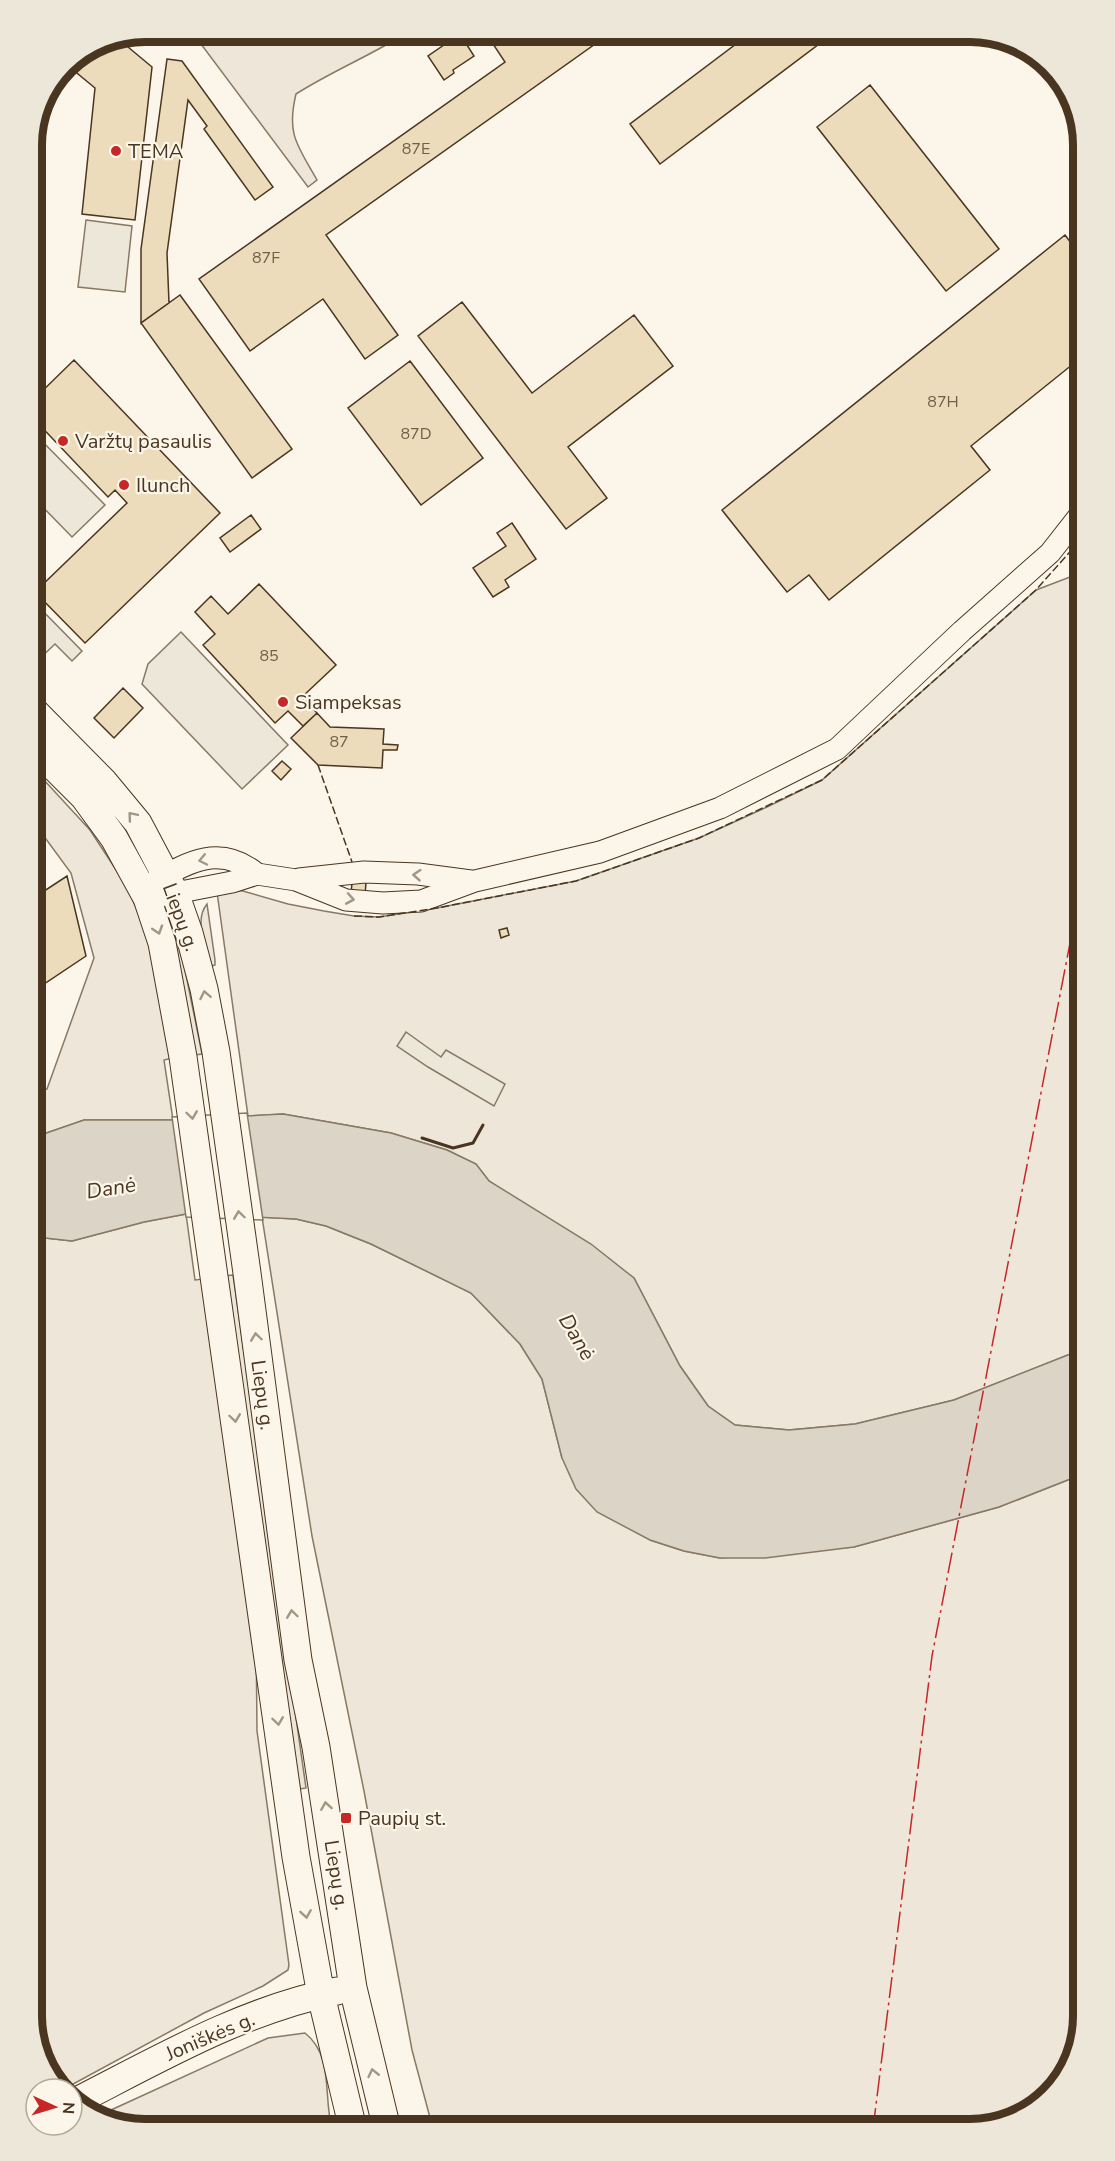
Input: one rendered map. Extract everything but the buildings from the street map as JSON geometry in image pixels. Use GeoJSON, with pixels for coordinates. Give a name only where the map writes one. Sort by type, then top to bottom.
{"type":"FeatureCollection","features":[{"type":"Feature","properties":{"kind":"main road","name":"Liepų g."},"geometry":{"type":"LineString","coordinates":[[42,719],[104,782],[138,823],[170,884],[189,933],[201,978],[216,1052],[298,1660],[318,1757],[353,1988],[385,2119]]}},
{"type":"Feature","properties":{"kind":"main road","name":"Liepų g."},"geometry":{"type":"LineString","coordinates":[[42,755],[84,797],[114,838],[145,894],[162,943],[183,1057],[296,1857],[321,1995],[351,2119]]}},
{"type":"Feature","properties":{"kind":"main road","name":"Joniškės g."},"geometry":{"type":"LineString","coordinates":[[84,2097],[200,2037],[290,2003],[353,1988]]}},
{"type":"Feature","properties":{"kind":"street"},"geometry":{"type":"LineString","coordinates":[[170,884],[232,882],[257,874],[296,880],[346,900],[382,903],[421,901],[475,881],[600,852],[720,808],[837,749],[962,631],[1050,554],[1073,524]]}},
{"type":"Feature","properties":{"kind":"street"},"geometry":{"type":"LineString","coordinates":[[145,894],[170,884],[200,859],[217,857],[245,864],[257,874]]}},
{"type":"Feature","properties":{"kind":"street"},"geometry":{"type":"LineString","coordinates":[[296,880],[364,872],[418,874],[475,881]]}},
{"type":"Feature","properties":{"kind":"shaded area"},"geometry":{"type":"Polygon","coordinates":[[[199,42],[390,42],[296,94],[292,120],[293,130],[299,149],[317,180],[308,187],[199,42]]]}},
{"type":"Feature","properties":{"kind":"shaded area"},"geometry":{"type":"Polygon","coordinates":[[[86,220],[132,226],[125,292],[78,287],[86,220]]]}},
{"type":"Feature","properties":{"kind":"shaded area"},"geometry":{"type":"Polygon","coordinates":[[[42,441],[105,505],[72,537],[42,506],[42,441]]]}},
{"type":"Feature","properties":{"kind":"shaded area"},"geometry":{"type":"Polygon","coordinates":[[[1073,576],[1073,1353],[954,1400],[855,1424],[789,1430],[735,1425],[708,1406],[680,1366],[634,1278],[489,1181],[476,1164],[447,1150],[391,1133],[283,1114],[248,1116],[217,892],[243,891],[288,904],[324,911],[379,917],[576,881],[699,838],[822,780],[1036,590],[1073,576]]]}},
{"type":"Feature","properties":{"kind":"shaded area"},"geometry":{"type":"Polygon","coordinates":[[[42,610],[82,651],[72,661],[55,644],[42,656],[42,610]]]}},
{"type":"Feature","properties":{"kind":"shaded area"},"geometry":{"type":"Polygon","coordinates":[[[181,632],[288,745],[242,789],[142,684],[148,664],[181,632]]]}},
{"type":"Feature","properties":{"kind":"shaded area"},"geometry":{"type":"Polygon","coordinates":[[[42,778],[90,830],[128,888],[140,918],[154,958],[173,1058],[164,1060],[173,1120],[84,1120],[42,1135],[42,1091],[47,1089],[94,958],[71,873],[42,834],[42,778]]]}},
{"type":"Feature","properties":{"kind":"shaded area"},"geometry":{"type":"Polygon","coordinates":[[[207,904],[215,960],[215,965],[212,966],[201,926],[201,918],[207,904]]]}},
{"type":"Feature","properties":{"kind":"shaded area"},"geometry":{"type":"Polygon","coordinates":[[[176,925],[202,1054],[195,1055],[169,927],[176,925]]]}},
{"type":"Feature","properties":{"kind":"shaded area"},"geometry":{"type":"Polygon","coordinates":[[[406,1032],[441,1057],[446,1050],[505,1084],[494,1106],[397,1046],[406,1032]]]}},
{"type":"Feature","properties":{"kind":"shaded area"},"geometry":{"type":"Polygon","coordinates":[[[186,1214],[195,1280],[203,1279],[256,1632],[257,1731],[289,1965],[288,1970],[263,1986],[204,2013],[84,2078],[62,2077],[50,2055],[44,2036],[42,2016],[42,1238],[72,1241],[144,1222],[186,1214]]]}},
{"type":"Feature","properties":{"kind":"shaded area"},"geometry":{"type":"Polygon","coordinates":[[[262,1217],[296,1219],[326,1226],[371,1244],[471,1293],[520,1344],[542,1379],[562,1458],[650,1540],[684,1551],[720,1558],[854,1547],[999,1507],[1073,1478],[1073,2016],[1069,2043],[1056,2073],[1038,2093],[1021,2105],[990,2117],[970,2119],[430,2119],[412,2050],[364,1791],[312,1536],[262,1217]]]}},
{"type":"Feature","properties":{"kind":"shaded area"},"geometry":{"type":"Polygon","coordinates":[[[233,1275],[306,1788],[300,1789],[224,1276],[233,1275]]]}},
{"type":"Feature","properties":{"kind":"shaded area"},"geometry":{"type":"Polygon","coordinates":[[[305,2033],[314,2042],[324,2065],[330,2119],[138,2119],[107,2112],[268,2038],[305,2033]]]}},
{"type":"Feature","properties":{"kind":"water","name":"Danė"},"geometry":{"type":"Polygon","coordinates":[[[283,1114],[391,1133],[447,1150],[476,1164],[489,1181],[591,1244],[634,1278],[680,1366],[708,1406],[735,1425],[789,1430],[855,1424],[954,1400],[1073,1353],[1073,1478],[999,1507],[854,1547],[765,1558],[720,1558],[684,1551],[650,1540],[597,1512],[576,1489],[562,1458],[542,1379],[520,1344],[471,1293],[371,1244],[326,1226],[296,1219],[186,1214],[144,1222],[72,1241],[42,1238],[42,1135],[84,1120],[173,1120],[283,1114]]]}},
{"type":"Feature","properties":{"kind":"pier"},"geometry":{"type":"Polygon","coordinates":[[[247,1113],[263,1220],[186,1217],[172,1117],[247,1113]]]}},
{"type":"Feature","properties":{"kind":"fence"},"geometry":{"type":"LineString","coordinates":[[354,916],[379,917],[437,908],[576,881],[699,838],[822,780],[1036,590],[1073,548]]}},
{"type":"Feature","properties":{"kind":"fence"},"geometry":{"type":"LineString","coordinates":[[318,765],[352,862]]}},
{"type":"Feature","properties":{"kind":"wall"},"geometry":{"type":"LineString","coordinates":[[422,1138],[453,1148],[473,1143],[483,1125]]}},
{"type":"Feature","properties":{"kind":"power"},"geometry":{"type":"LineString","coordinates":[[874,2119],[932,1656],[1073,928]]}},
{"type":"Feature","properties":{"kind":"place","name":"TEMA"},"geometry":{"type":"Point","coordinates":[116,151]}},
{"type":"Feature","properties":{"kind":"place","name":"Varžtų pasaulis"},"geometry":{"type":"Point","coordinates":[63,441]}},
{"type":"Feature","properties":{"kind":"place","name":"Ilunch"},"geometry":{"type":"Point","coordinates":[124,485]}},
{"type":"Feature","properties":{"kind":"place","name":"Siampeksas"},"geometry":{"type":"Point","coordinates":[283,702]}},
{"type":"Feature","properties":{"kind":"place","name":"Paupių st."},"geometry":{"type":"Point","coordinates":[346,1818]}}]}
